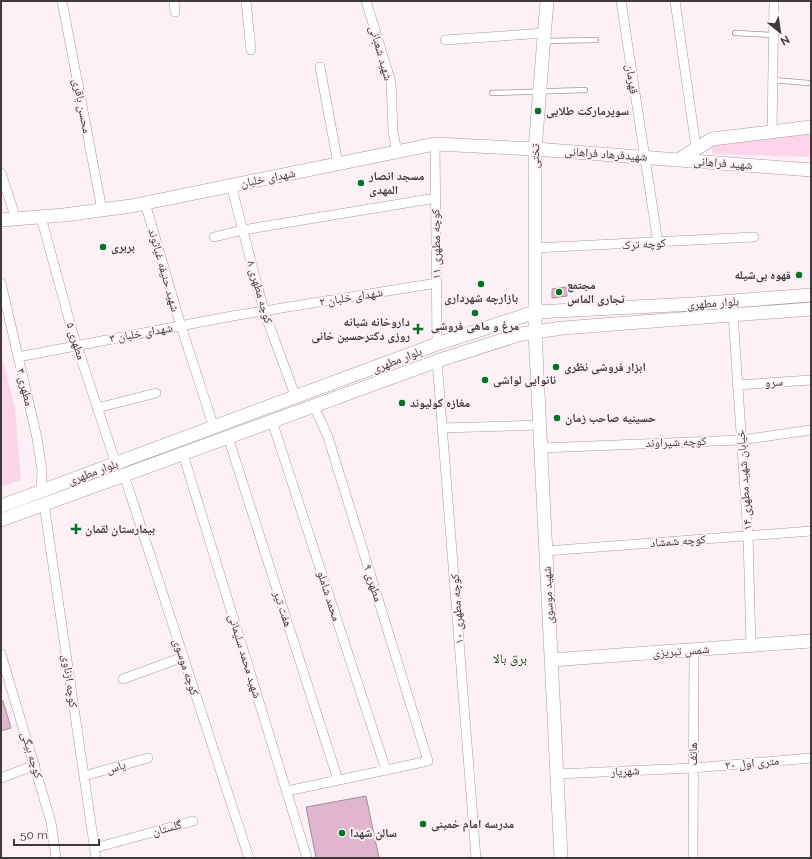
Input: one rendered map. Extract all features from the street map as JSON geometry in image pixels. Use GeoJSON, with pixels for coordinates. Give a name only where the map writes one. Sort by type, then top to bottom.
{"type":"FeatureCollection","features":[{"type":"Feature","properties":{"kind":"main road","name":"تختی"},"geometry":{"type":"LineString","coordinates":[[535,332],[535,149],[547,1]]}},
{"type":"Feature","properties":{"kind":"main road","name":"شهید فراهانی"},"geometry":{"type":"LineString","coordinates":[[678,160],[696,147],[712,139],[811,128]]}},
{"type":"Feature","properties":{"kind":"main road","name":"شهدای خلبان"},"geometry":{"type":"LineString","coordinates":[[1,220],[102,210],[145,203],[397,153],[435,144],[535,149]]}},
{"type":"Feature","properties":{"kind":"main road","name":"شهیدفرهاد فراهانی"},"geometry":{"type":"LineString","coordinates":[[535,149],[678,160]]}},
{"type":"Feature","properties":{"kind":"main road","name":"شهید فراهانی"},"geometry":{"type":"LineString","coordinates":[[678,160],[811,173]]}},
{"type":"Feature","properties":{"kind":"main road","name":"بلوار مطهری"},"geometry":{"type":"LineString","coordinates":[[2,505],[296,398],[437,344],[535,312],[694,304],[811,295]]}},
{"type":"Feature","properties":{"kind":"main road","name":"بلوار مطهری"},"geometry":{"type":"LineString","coordinates":[[1,520],[437,361],[520,334],[733,314],[811,309]]}},
{"type":"Feature","properties":{"kind":"main road","name":"شهید موسوی"},"geometry":{"type":"LineString","coordinates":[[535,332],[561,858]]}},
{"type":"Feature","properties":{"kind":"main road","name":"شمس تبریزی"},"geometry":{"type":"LineString","coordinates":[[551,660],[811,641]]}},
{"type":"Feature","properties":{"kind":"street","name":"محسن باقری"},"geometry":{"type":"LineString","coordinates":[[62,1],[102,210]]}},
{"type":"Feature","properties":{"kind":"street"},"geometry":{"type":"LineString","coordinates":[[174,1],[175,12]]}},
{"type":"Feature","properties":{"kind":"street"},"geometry":{"type":"LineString","coordinates":[[246,1],[252,50]]}},
{"type":"Feature","properties":{"kind":"street","name":"شهید شعبانی"},"geometry":{"type":"LineString","coordinates":[[366,1],[391,82],[397,153]]}},
{"type":"Feature","properties":{"kind":"street","name":"قهرمان"},"geometry":{"type":"LineString","coordinates":[[621,1],[643,157],[658,243]]}},
{"type":"Feature","properties":{"kind":"street"},"geometry":{"type":"LineString","coordinates":[[675,1],[696,147]]}},
{"type":"Feature","properties":{"kind":"street"},"geometry":{"type":"LineString","coordinates":[[772,132],[774,1]]}},
{"type":"Feature","properties":{"kind":"street"},"geometry":{"type":"LineString","coordinates":[[445,40],[544,37]]}},
{"type":"Feature","properties":{"kind":"street"},"geometry":{"type":"LineString","coordinates":[[320,67],[338,164]]}},
{"type":"Feature","properties":{"kind":"street","name":"کوچه مطهری ۱۱"},"geometry":{"type":"LineString","coordinates":[[435,144],[437,344]]}},
{"type":"Feature","properties":{"kind":"street"},"geometry":{"type":"LineString","coordinates":[[1,173],[16,219]]}},
{"type":"Feature","properties":{"kind":"street","name":"کوچه مطهری ۸"},"geometry":{"type":"LineString","coordinates":[[231,185],[264,311],[296,398]]}},
{"type":"Feature","properties":{"kind":"street"},"geometry":{"type":"LineString","coordinates":[[214,237],[243,230],[436,198]]}},
{"type":"Feature","properties":{"kind":"street","name":"شهید حنیفه غیاثوند"},"geometry":{"type":"LineString","coordinates":[[145,203],[181,326],[214,428]]}},
{"type":"Feature","properties":{"kind":"street","name":"مطهری ۵"},"geometry":{"type":"LineString","coordinates":[[41,217],[77,345],[116,464]]}},
{"type":"Feature","properties":{"kind":"street","name":"کوچه ترک"},"geometry":{"type":"LineString","coordinates":[[534,248],[754,237]]}},
{"type":"Feature","properties":{"kind":"street","name":"مطهری ۴"},"geometry":{"type":"LineString","coordinates":[[1,283],[37,438],[42,471],[41,491]]}},
{"type":"Feature","properties":{"kind":"street","name":"شهدای خلبان ۲"},"geometry":{"type":"LineString","coordinates":[[264,311],[437,283]]}},
{"type":"Feature","properties":{"kind":"street","name":"شهدای خلبان ۳"},"geometry":{"type":"LineString","coordinates":[[18,357],[264,311]]}},
{"type":"Feature","properties":{"kind":"street","name":"خیابان شهید مطهری ۱۴"},"geometry":{"type":"LineString","coordinates":[[733,314],[748,536],[751,646]]}},
{"type":"Feature","properties":{"kind":"street","name":"کوچه مطهری ۱۰"},"geometry":{"type":"LineString","coordinates":[[437,361],[476,858]]}},
{"type":"Feature","properties":{"kind":"street","name":"سرو"},"geometry":{"type":"LineString","coordinates":[[737,385],[811,380]]}},
{"type":"Feature","properties":{"kind":"street"},"geometry":{"type":"LineString","coordinates":[[97,408],[156,393]]}},
{"type":"Feature","properties":{"kind":"street","name":"مطهری ۹"},"geometry":{"type":"LineString","coordinates":[[314,406],[328,437],[428,761],[386,770]]}},
{"type":"Feature","properties":{"kind":"street","name":"محمد شاملو"},"geometry":{"type":"LineString","coordinates":[[272,421],[386,770]]}},
{"type":"Feature","properties":{"kind":"street"},"geometry":{"type":"LineString","coordinates":[[443,428],[540,425]]}},
{"type":"Feature","properties":{"kind":"street","name":"کوچه شیراوند"},"geometry":{"type":"LineString","coordinates":[[541,448],[741,440],[811,430]]}},
{"type":"Feature","properties":{"kind":"street","name":"هفت تیر"},"geometry":{"type":"LineString","coordinates":[[228,437],[338,780]]}},
{"type":"Feature","properties":{"kind":"street","name":"شهید محمد سلیمانی"},"geometry":{"type":"LineString","coordinates":[[183,454],[308,858]]}},
{"type":"Feature","properties":{"kind":"street","name":"کوچه موسوی"},"geometry":{"type":"LineString","coordinates":[[124,475],[249,858]]}},
{"type":"Feature","properties":{"kind":"street","name":"کوچه ازناوی"},"geometry":{"type":"LineString","coordinates":[[44,504],[96,858]]}},
{"type":"Feature","properties":{"kind":"street","name":"کوچه شمشاد"},"geometry":{"type":"LineString","coordinates":[[546,551],[811,531]]}},
{"type":"Feature","properties":{"kind":"street","name":"هاتف"},"geometry":{"type":"LineString","coordinates":[[693,858],[694,650]]}},
{"type":"Feature","properties":{"kind":"street","name":"کوچه بیگی"},"geometry":{"type":"LineString","coordinates":[[1,654],[52,822],[56,858]]}},
{"type":"Feature","properties":{"kind":"street"},"geometry":{"type":"LineString","coordinates":[[123,679],[183,657]]}},
{"type":"Feature","properties":{"kind":"street","name":"یاس"},"geometry":{"type":"LineString","coordinates":[[84,776],[148,758]]}},
{"type":"Feature","properties":{"kind":"street","name":"۲۰ متری اول"},"geometry":{"type":"LineString","coordinates":[[693,768],[811,758]]}},
{"type":"Feature","properties":{"kind":"street"},"geometry":{"type":"LineString","coordinates":[[1,778],[35,766]]}},
{"type":"Feature","properties":{"kind":"street","name":"شهریار"},"geometry":{"type":"LineString","coordinates":[[557,774],[693,768]]}},
{"type":"Feature","properties":{"kind":"street"},"geometry":{"type":"LineString","coordinates":[[287,791],[386,770]]}},
{"type":"Feature","properties":{"kind":"street","name":"گلستان"},"geometry":{"type":"LineString","coordinates":[[95,848],[193,821]]}},
{"type":"Feature","properties":{"kind":"lane"},"geometry":{"type":"LineString","coordinates":[[735,33],[774,35]]}},
{"type":"Feature","properties":{"kind":"lane"},"geometry":{"type":"LineString","coordinates":[[544,37],[596,40]]}},
{"type":"Feature","properties":{"kind":"lane"},"geometry":{"type":"LineString","coordinates":[[773,80],[808,83]]}},
{"type":"Feature","properties":{"kind":"lane"},"geometry":{"type":"LineString","coordinates":[[492,93],[585,90]]}},
{"type":"Feature","properties":{"kind":"shaded area"},"geometry":{"type":"Polygon","coordinates":[[[811,133],[811,157],[712,154],[712,143],[811,133]]]}},
{"type":"Feature","properties":{"kind":"shaded area"},"geometry":{"type":"Polygon","coordinates":[[[1,353],[15,409],[21,480],[1,487],[1,353]]]}},
{"type":"Feature","properties":{"kind":"building","name":"مجتمع تجاری الماس"},"geometry":{"type":"Polygon","coordinates":[[[566,287],[567,296],[552,298],[552,289],[566,287]]]}},
{"type":"Feature","properties":{"kind":"building"},"geometry":{"type":"Polygon","coordinates":[[[1,701],[3,701],[11,728],[1,731],[1,701]]]}},
{"type":"Feature","properties":{"kind":"building","name":"سالن شهدا"},"geometry":{"type":"Polygon","coordinates":[[[366,796],[379,858],[316,858],[306,807],[366,796]]]}},
{"type":"Feature","properties":{"kind":"place","name":"سوپرمارکت طلایی"},"geometry":{"type":"Point","coordinates":[538,111]}},
{"type":"Feature","properties":{"kind":"place","name":"مسجد انصار المهدی"},"geometry":{"type":"Point","coordinates":[361,183]}},
{"type":"Feature","properties":{"kind":"place","name":"بربری"},"geometry":{"type":"Point","coordinates":[103,247]}},
{"type":"Feature","properties":{"kind":"place","name":"قهوه بی‌شیله"},"geometry":{"type":"Point","coordinates":[799,275]}},
{"type":"Feature","properties":{"kind":"place","name":"بازارچه شهرداری"},"geometry":{"type":"Point","coordinates":[481,284]}},
{"type":"Feature","properties":{"kind":"place","name":"مجتمع تجاری الماس"},"geometry":{"type":"Point","coordinates":[559,292]}},
{"type":"Feature","properties":{"kind":"place","name":"مرغ و ماهی فروشی"},"geometry":{"type":"Point","coordinates":[475,313]}},
{"type":"Feature","properties":{"kind":"place","name":"داروخانه شبانه روزی دکترحسین خانی"},"geometry":{"type":"Point","coordinates":[418,329]}},
{"type":"Feature","properties":{"kind":"place","name":"ابزار فروشی نظری"},"geometry":{"type":"Point","coordinates":[556,367]}},
{"type":"Feature","properties":{"kind":"place","name":"نانوایی لواشی"},"geometry":{"type":"Point","coordinates":[485,380]}},
{"type":"Feature","properties":{"kind":"place","name":"مغازه کولیوند"},"geometry":{"type":"Point","coordinates":[402,403]}},
{"type":"Feature","properties":{"kind":"place","name":"حسینیه صاحب زمان"},"geometry":{"type":"Point","coordinates":[557,418]}},
{"type":"Feature","properties":{"kind":"place","name":"بیمارستان لقمان"},"geometry":{"type":"Point","coordinates":[76,529]}},
{"type":"Feature","properties":{"kind":"place","name":"مدرسه امام خمینی"},"geometry":{"type":"Point","coordinates":[423,824]}},
{"type":"Feature","properties":{"kind":"place","name":"سالن شهدا"},"geometry":{"type":"Point","coordinates":[342,833]}},
{"type":"Feature","properties":{"kind":"district","name":"برق بالا"},"geometry":{"type":"Point","coordinates":[510,658]}}]}
